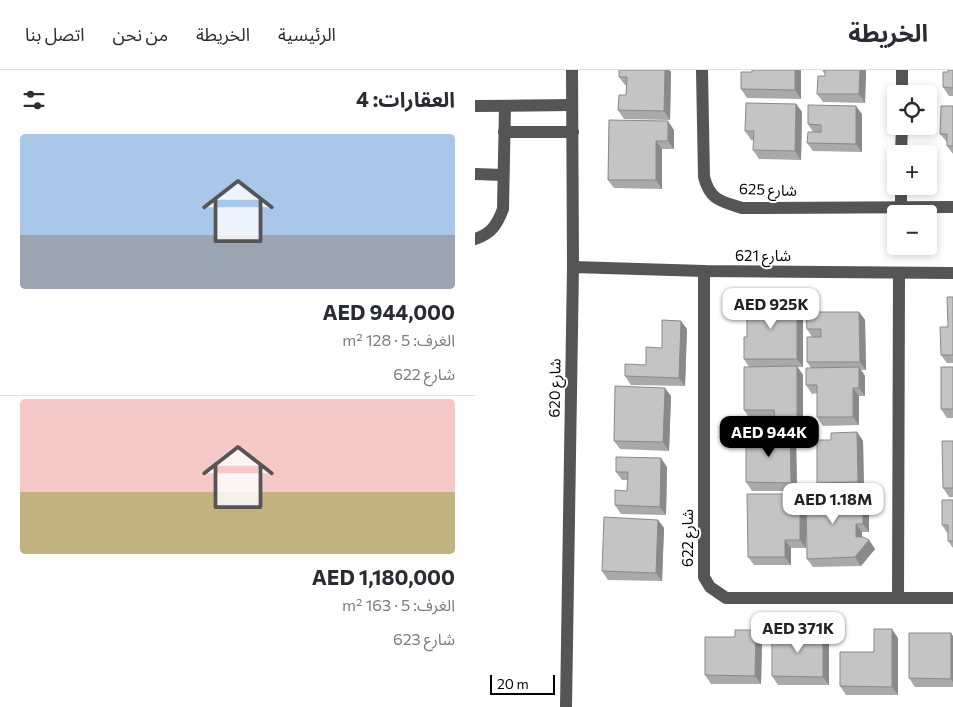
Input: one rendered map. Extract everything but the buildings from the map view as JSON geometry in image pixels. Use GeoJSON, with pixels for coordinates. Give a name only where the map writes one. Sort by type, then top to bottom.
{"type":"FeatureCollection","features":[{"type":"Feature","properties":{"kind":"street","name":"شارع 620"},"geometry":{"type":"LineString","coordinates":[[566,707],[573,267],[572,70]]}},
{"type":"Feature","properties":{"kind":"street","name":"شارع 625"},"geometry":{"type":"LineString","coordinates":[[702,70],[704,176],[708,190],[716,199],[742,208],[887,207]]}},
{"type":"Feature","properties":{"kind":"street"},"geometry":{"type":"LineString","coordinates":[[902,70],[902,85]]}},
{"type":"Feature","properties":{"kind":"street"},"geometry":{"type":"LineString","coordinates":[[475,106],[572,105]]}},
{"type":"Feature","properties":{"kind":"street"},"geometry":{"type":"LineString","coordinates":[[475,240],[487,235],[498,223],[503,209],[505,106]]}},
{"type":"Feature","properties":{"kind":"street"},"geometry":{"type":"LineString","coordinates":[[504,132],[573,132]]}},
{"type":"Feature","properties":{"kind":"street"},"geometry":{"type":"LineString","coordinates":[[475,174],[503,174]]}},
{"type":"Feature","properties":{"kind":"street","name":"شارع 625"},"geometry":{"type":"LineString","coordinates":[[937,207],[953,207]]}},
{"type":"Feature","properties":{"kind":"street","name":"شارع 621"},"geometry":{"type":"LineString","coordinates":[[573,267],[704,272],[953,273]]}},
{"type":"Feature","properties":{"kind":"street","name":"شارع 622"},"geometry":{"type":"LineString","coordinates":[[704,272],[704,577],[710,586],[726,598],[953,598]]}},
{"type":"Feature","properties":{"kind":"street"},"geometry":{"type":"LineString","coordinates":[[898,598],[899,273]]}}]}
